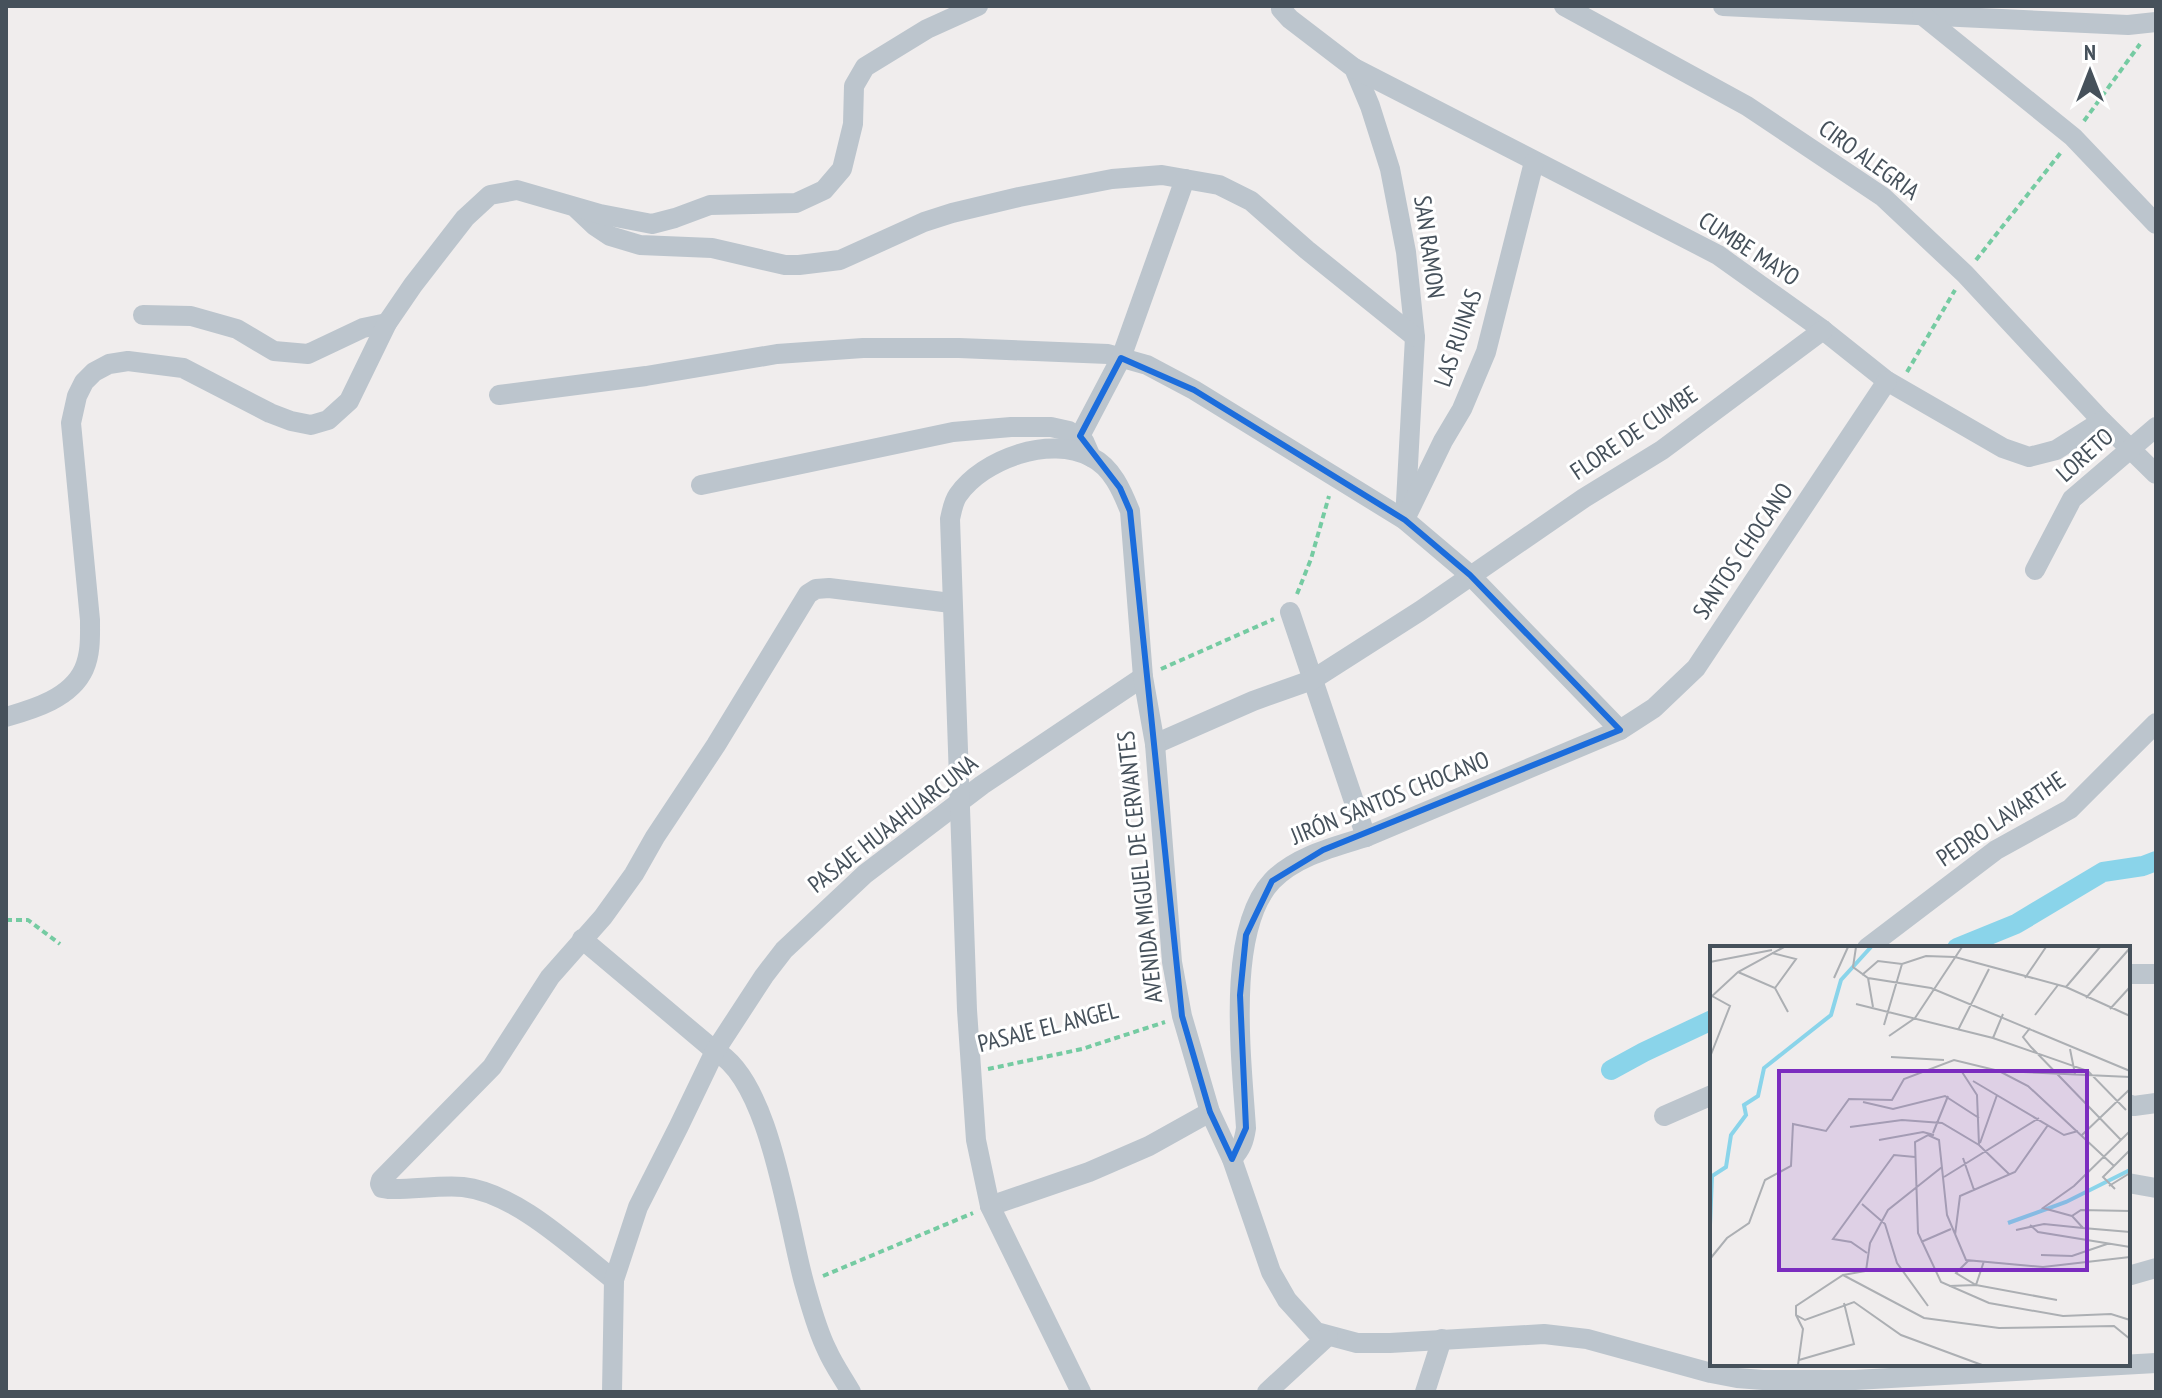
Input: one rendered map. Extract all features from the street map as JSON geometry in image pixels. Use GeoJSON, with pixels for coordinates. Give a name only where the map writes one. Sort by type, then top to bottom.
{"type":"FeatureCollection","features":[{"type":"Feature","properties":{"kind":"street"},"geometry":{"type":"LineString","coordinates":[[6,717],[62,695],[83,671],[90,648],[71,423],[77,396],[94,372],[109,364],[128,361],[183,368],[270,413],[303,424],[328,420],[349,401],[387,323],[413,285],[465,218],[490,195],[517,190],[600,214],[652,224],[710,205],[796,203],[824,190],[842,169],[853,124],[854,86],[865,67],[927,29],[978,6]]}},
{"type":"Feature","properties":{"kind":"street","name":"CIRO ALEGRIA"},"geometry":{"type":"LineString","coordinates":[[1564,6],[1747,106],[1883,197],[1965,274],[2102,421],[2156,474]]}},
{"type":"Feature","properties":{"kind":"street"},"geometry":{"type":"LineString","coordinates":[[1723,6],[2078,14],[2151,29]]}},
{"type":"Feature","properties":{"kind":"street"},"geometry":{"type":"LineString","coordinates":[[1918,11],[2073,137],[2156,224]]}},
{"type":"Feature","properties":{"kind":"street","name":"SAN RAMON"},"geometry":{"type":"LineString","coordinates":[[1286,13],[1354,68],[1390,169],[1406,252],[1415,337],[1405,520]]}},
{"type":"Feature","properties":{"kind":"street","name":"CUMBE MAYO"},"geometry":{"type":"LineString","coordinates":[[1354,68],[1718,255],[1893,384],[2003,448],[2029,457],[2056,450],[2102,421]]}},
{"type":"Feature","properties":{"kind":"street","name":"LAS RUINAS"},"geometry":{"type":"LineString","coordinates":[[1405,520],[1462,409],[1486,352],[1534,162]]}},
{"type":"Feature","properties":{"kind":"street"},"geometry":{"type":"LineString","coordinates":[[575,206],[610,236],[640,245],[712,248],[785,265],[799,265],[840,260],[924,222],[952,213],[1019,197],[1137,176],[1162,175],[1219,185],[1251,201],[1415,337]]}},
{"type":"Feature","properties":{"kind":"street"},"geometry":{"type":"LineString","coordinates":[[701,485],[953,432],[1051,427],[1080,436],[1121,358],[1185,179]]}},
{"type":"Feature","properties":{"kind":"street"},"geometry":{"type":"LineString","coordinates":[[143,315],[191,316],[237,329],[274,351],[308,354],[363,328],[387,323]]}},
{"type":"Feature","properties":{"kind":"street","name":"FLORE DE CUMBE"},"geometry":{"type":"LineString","coordinates":[[1155,744],[1253,701],[1312,680],[1420,611],[1584,498],[1662,450],[1823,330]]}},
{"type":"Feature","properties":{"kind":"street"},"geometry":{"type":"LineString","coordinates":[[499,395],[646,376],[777,354],[863,348],[1108,354],[1147,365],[1194,390],[1405,520],[1470,575],[1620,730]]}},
{"type":"Feature","properties":{"kind":"street","name":"SANTOS CHOCANO"},"geometry":{"type":"LineString","coordinates":[[1620,730],[1654,708],[1696,668],[1893,384]]}},
{"type":"Feature","properties":{"kind":"street","name":"LORETO"},"geometry":{"type":"LineString","coordinates":[[2035,570],[2072,499],[2156,427]]}},
{"type":"Feature","properties":{"kind":"street","name":"AVENIDA MIGUEL DE CERVANTES"},"geometry":{"type":"LineString","coordinates":[[1080,436],[1091,457],[1106,468],[1120,488],[1130,511],[1143,677],[1155,744],[1172,962],[1182,1016],[1210,1112],[1232,1159],[1271,1272],[1287,1300],[1316,1332],[1357,1343],[1544,1334],[1587,1339],[1711,1373],[1763,1380],[1855,1380],[2103,1366]]}},
{"type":"Feature","properties":{"kind":"street"},"geometry":{"type":"LineString","coordinates":[[1081,1392],[990,1206],[976,1140],[967,1010],[950,519],[955,498],[971,479],[991,464],[1043,449],[1069,450],[1091,457]]}},
{"type":"Feature","properties":{"kind":"street"},"geometry":{"type":"LineString","coordinates":[[614,1280],[505,1199],[461,1187],[382,1188],[383,1176],[492,1067],[550,977],[603,917],[747,697],[808,594],[816,589],[829,588],[951,603]]}},
{"type":"Feature","properties":{"kind":"street"},"geometry":{"type":"LineString","coordinates":[[1290,612],[1366,837]]}},
{"type":"Feature","properties":{"kind":"street","name":"PASAJE HUAAHUARCUNA"},"geometry":{"type":"LineString","coordinates":[[612,1392],[614,1280],[638,1207],[715,1051],[764,976],[784,950],[865,874],[982,785],[1143,677]]}},
{"type":"Feature","properties":{"kind":"street","name":"PEDRO LAVARTHE"},"geometry":{"type":"LineString","coordinates":[[1870,946],[1996,850],[2070,809],[2156,723]]}},
{"type":"Feature","properties":{"kind":"street","name":"JIRÓN SANTOS CHOCANO"},"geometry":{"type":"LineString","coordinates":[[1232,1159],[1240,1150],[1246,1128],[1240,995],[1246,935],[1255,905],[1272,881],[1293,865],[1323,850],[1366,837],[1620,730]]}},
{"type":"Feature","properties":{"kind":"street"},"geometry":{"type":"LineString","coordinates":[[582,939],[725,1057],[740,1074],[755,1103],[779,1172],[805,1284],[826,1349],[851,1392]]}},
{"type":"Feature","properties":{"kind":"street"},"geometry":{"type":"LineString","coordinates":[[2130,974],[2156,974]]}},
{"type":"Feature","properties":{"kind":"street"},"geometry":{"type":"LineString","coordinates":[[1664,1116],[1710,1096]]}},
{"type":"Feature","properties":{"kind":"street"},"geometry":{"type":"LineString","coordinates":[[2130,1107],[2156,1103]]}},
{"type":"Feature","properties":{"kind":"street"},"geometry":{"type":"LineString","coordinates":[[990,1206],[1137,1152],[1210,1112]]}},
{"type":"Feature","properties":{"kind":"street"},"geometry":{"type":"LineString","coordinates":[[2130,1183],[2156,1188]]}},
{"type":"Feature","properties":{"kind":"street"},"geometry":{"type":"LineString","coordinates":[[2130,1275],[2156,1268]]}},
{"type":"Feature","properties":{"kind":"street"},"geometry":{"type":"LineString","coordinates":[[1267,1392],[1328,1336]]}},
{"type":"Feature","properties":{"kind":"street"},"geometry":{"type":"LineString","coordinates":[[1425,1392],[1442,1339]]}},
{"type":"Feature","properties":{"kind":"street","name":"AVENIDA MIGUEL DE CERVANTES"},"geometry":{"type":"LineString","coordinates":[[2130,1364],[2156,1363]]}},
{"type":"Feature","properties":{"kind":"path"},"geometry":{"type":"LineString","coordinates":[[1893,384],[1965,274],[2073,137],[2151,29]]}},
{"type":"Feature","properties":{"kind":"path"},"geometry":{"type":"LineString","coordinates":[[1143,677],[1290,612],[1311,559],[1335,479]]}},
{"type":"Feature","properties":{"kind":"path"},"geometry":{"type":"LineString","coordinates":[[6,920],[28,920],[60,944]]}},
{"type":"Feature","properties":{"kind":"path","name":"PASAJE EL ANGEL"},"geometry":{"type":"LineString","coordinates":[[971,1073],[1082,1049],[1182,1016]]}},
{"type":"Feature","properties":{"kind":"path"},"geometry":{"type":"LineString","coordinates":[[805,1284],[990,1206]]}},
{"type":"Feature","properties":{"kind":"highlighted area"},"geometry":{"type":"Polygon","coordinates":[[[1121,358],[1194,390],[1405,520],[1470,575],[1620,730],[1323,850],[1272,881],[1246,935],[1240,995],[1246,1128],[1232,1159],[1210,1112],[1182,1016],[1130,511],[1120,488],[1080,436],[1121,358]]]}},
{"type":"Feature","properties":{"kind":"waterway"},"geometry":{"type":"LineString","coordinates":[[1962,946],[2016,924],[2103,872],[2156,861]]}},
{"type":"Feature","properties":{"kind":"waterway"},"geometry":{"type":"LineString","coordinates":[[1611,1070],[1710,1021]]}}]}
